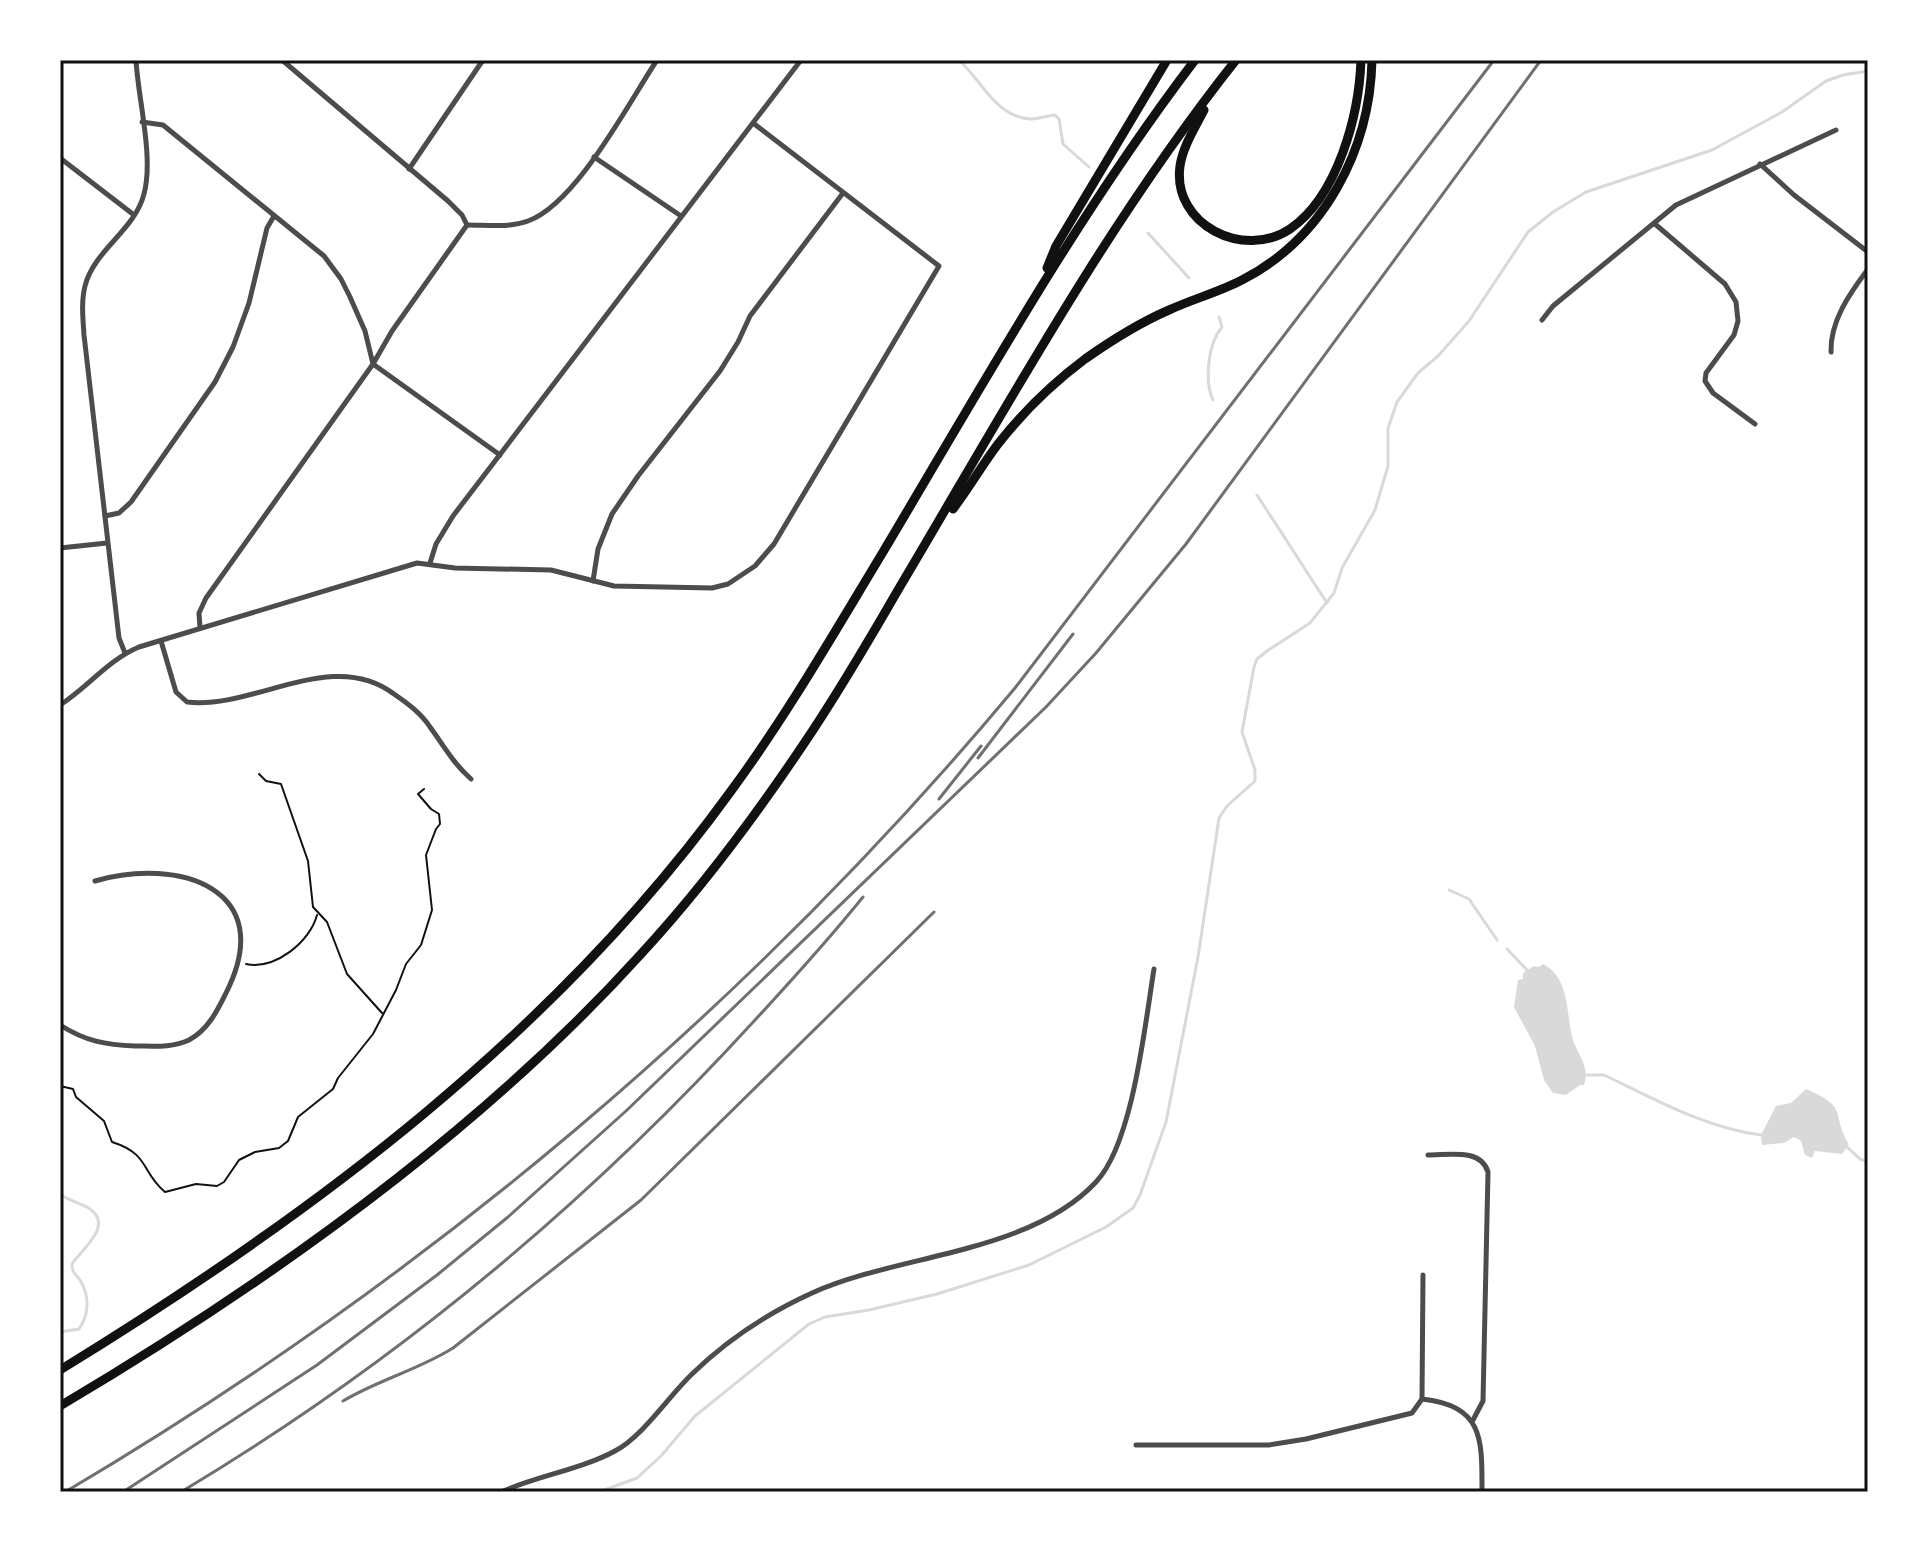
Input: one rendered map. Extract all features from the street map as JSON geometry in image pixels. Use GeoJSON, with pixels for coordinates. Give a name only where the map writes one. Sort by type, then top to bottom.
{"type":"FeatureCollection","features":[{"type":"Feature","properties":{"kind":"highway"},"geometry":{"type":"LineString","coordinates":[[1039,291],[1056,246],[1167,60]]}},
{"type":"Feature","properties":{"kind":"highway"},"geometry":{"type":"LineString","coordinates":[[60,1370],[267,1233],[402,1132],[506,1044],[603,947],[693,842],[773,731],[1039,291],[1122,162],[1195,60]]}},
{"type":"Feature","properties":{"kind":"highway"},"geometry":{"type":"LineString","coordinates":[[60,1406],[184,1328],[354,1209],[490,1100],[592,1005],[664,929],[749,823],[827,709],[1104,248],[1148,180],[1236,60]]}},
{"type":"Feature","properties":{"kind":"highway"},"geometry":{"type":"LineString","coordinates":[[1219,82],[1182,155],[1179,178],[1182,193],[1196,217],[1211,230],[1235,240],[1258,241],[1294,227],[1330,179],[1351,128],[1361,60]]}},
{"type":"Feature","properties":{"kind":"highway"},"geometry":{"type":"LineString","coordinates":[[931,536],[1010,429],[1066,374],[1136,326],[1253,274],[1286,251],[1306,232],[1337,188],[1355,152],[1368,102],[1372,60]]}},
{"type":"Feature","properties":{"kind":"street"},"geometry":{"type":"LineString","coordinates":[[125,653],[119,638],[107,543],[84,335],[83,300],[85,284],[92,269],[134,215],[141,203],[146,181],[146,148],[136,60]]}},
{"type":"Feature","properties":{"kind":"street"},"geometry":{"type":"LineString","coordinates":[[282,60],[457,209],[467,225]]}},
{"type":"Feature","properties":{"kind":"street"},"geometry":{"type":"LineString","coordinates":[[409,169],[483,60]]}},
{"type":"Feature","properties":{"kind":"street"},"geometry":{"type":"LineString","coordinates":[[467,225],[509,225],[539,216],[564,198],[657,60]]}},
{"type":"Feature","properties":{"kind":"street"},"geometry":{"type":"LineString","coordinates":[[430,563],[445,528],[801,60]]}},
{"type":"Feature","properties":{"kind":"street"},"geometry":{"type":"LineString","coordinates":[[142,122],[163,125],[299,234],[333,266],[361,323],[373,364],[500,455]]}},
{"type":"Feature","properties":{"kind":"street"},"geometry":{"type":"LineString","coordinates":[[60,705],[94,681],[109,663],[125,653],[402,566],[430,563],[464,568],[551,570],[632,587],[712,588],[728,584],[755,566],[774,544],[939,266],[753,123]]}},
{"type":"Feature","properties":{"kind":"street"},"geometry":{"type":"LineString","coordinates":[[1542,320],[1553,306],[1676,205],[1836,130]]}},
{"type":"Feature","properties":{"kind":"street"},"geometry":{"type":"LineString","coordinates":[[594,157],[681,216]]}},
{"type":"Feature","properties":{"kind":"street"},"geometry":{"type":"LineString","coordinates":[[60,158],[134,215]]}},
{"type":"Feature","properties":{"kind":"street"},"geometry":{"type":"LineString","coordinates":[[1760,164],[1794,195],[1868,252]]}},
{"type":"Feature","properties":{"kind":"street"},"geometry":{"type":"LineString","coordinates":[[593,581],[598,549],[612,514],[720,371],[750,316],[843,193]]}},
{"type":"Feature","properties":{"kind":"street"},"geometry":{"type":"LineString","coordinates":[[105,516],[119,513],[131,502],[215,382],[240,329],[267,228],[274,216]]}},
{"type":"Feature","properties":{"kind":"street"},"geometry":{"type":"LineString","coordinates":[[1655,224],[1732,293],[1738,313],[1734,335],[1706,373],[1705,381],[1713,393],[1755,424]]}},
{"type":"Feature","properties":{"kind":"street"},"geometry":{"type":"LineString","coordinates":[[200,628],[199,613],[206,598],[373,364],[392,331],[467,225]]}},
{"type":"Feature","properties":{"kind":"street"},"geometry":{"type":"LineString","coordinates":[[1831,352],[1831,333],[1836,320],[1868,269]]}},
{"type":"Feature","properties":{"kind":"street"},"geometry":{"type":"LineString","coordinates":[[60,548],[107,543]]}},
{"type":"Feature","properties":{"kind":"street"},"geometry":{"type":"LineString","coordinates":[[161,641],[176,692],[187,702],[212,702],[325,677],[349,676],[388,689],[414,709],[451,760],[471,779]]}},
{"type":"Feature","properties":{"kind":"street"},"geometry":{"type":"LineString","coordinates":[[60,1025],[103,1045],[158,1046],[190,1039],[214,1016],[239,961],[242,940],[235,913],[221,895],[204,883],[152,875],[125,875],[95,881]]}},
{"type":"Feature","properties":{"kind":"street"},"geometry":{"type":"LineString","coordinates":[[501,1492],[615,1451],[723,1347],[812,1294],[848,1279],[997,1239],[1033,1224],[1083,1194],[1098,1181],[1114,1158],[1120,1140],[1128,1114],[1154,969]]}},
{"type":"Feature","properties":{"kind":"street"},"geometry":{"type":"LineString","coordinates":[[1428,1155],[1473,1156],[1483,1161],[1488,1172],[1483,1401],[1473,1420]]}},
{"type":"Feature","properties":{"kind":"street"},"geometry":{"type":"LineString","coordinates":[[1136,1445],[1269,1445],[1401,1418],[1412,1413],[1422,1399],[1423,1275]]}},
{"type":"Feature","properties":{"kind":"street"},"geometry":{"type":"LineString","coordinates":[[1422,1399],[1442,1401],[1473,1420],[1480,1438],[1482,1492]]}},
{"type":"Feature","properties":{"kind":"path"},"geometry":{"type":"LineString","coordinates":[[259,774],[266,781],[281,784],[308,861],[310,892],[317,913],[327,922],[347,974],[383,1014]]}},
{"type":"Feature","properties":{"kind":"path"},"geometry":{"type":"LineString","coordinates":[[60,1086],[73,1089],[76,1097],[104,1121],[112,1142],[136,1152],[156,1185],[165,1192],[196,1184],[217,1186],[224,1182],[239,1160],[255,1152],[279,1148],[288,1141],[298,1117],[333,1089],[338,1078],[373,1034],[406,964],[421,945],[432,910],[426,855],[440,824],[439,814],[418,794],[424,789]]}},
{"type":"Feature","properties":{"kind":"path"},"geometry":{"type":"LineString","coordinates":[[245,964],[254,966],[272,961],[301,943],[314,924],[317,913]]}},
{"type":"Feature","properties":{"kind":"shaded area"},"geometry":{"type":"Polygon","coordinates":[[[1543,964],[1559,979],[1566,999],[1571,1033],[1585,1068],[1584,1085],[1566,1095],[1553,1093],[1544,1080],[1535,1046],[1514,1007],[1518,980],[1523,979],[1523,973],[1543,964]]]}},
{"type":"Feature","properties":{"kind":"shaded area"},"geometry":{"type":"Polygon","coordinates":[[[1806,1089],[1829,1101],[1837,1112],[1849,1144],[1842,1154],[1815,1151],[1812,1158],[1805,1155],[1801,1141],[1794,1137],[1784,1143],[1762,1145],[1761,1135],[1776,1106],[1791,1103],[1806,1089]]]}},
{"type":"Feature","properties":{"kind":"waterway"},"geometry":{"type":"LineString","coordinates":[[959,60],[998,105],[1008,112],[1030,119],[1055,115],[1059,119],[1063,144],[1089,167]]}},
{"type":"Feature","properties":{"kind":"waterway"},"geometry":{"type":"LineString","coordinates":[[599,1492],[637,1478],[661,1456],[695,1416],[809,1324],[825,1317],[937,1294],[1029,1265],[1106,1227],[1133,1208],[1166,1122],[1198,957],[1219,818],[1227,806],[1255,781],[1255,770],[1242,732],[1254,667],[1257,659],[1267,651],[1310,623],[1334,593],[1342,568],[1375,510],[1388,466],[1388,428],[1397,402],[1418,373],[1469,321],[1528,232],[1553,212],[1586,192],[1712,150],[1782,112],[1826,81],[1868,71]]}},
{"type":"Feature","properties":{"kind":"waterway"},"geometry":{"type":"LineString","coordinates":[[1148,233],[1189,278]]}},
{"type":"Feature","properties":{"kind":"waterway"},"geometry":{"type":"LineString","coordinates":[[1213,400],[1209,362],[1213,342],[1222,327],[1219,317]]}},
{"type":"Feature","properties":{"kind":"waterway"},"geometry":{"type":"LineString","coordinates":[[1257,495],[1327,603]]}},
{"type":"Feature","properties":{"kind":"waterway"},"geometry":{"type":"LineString","coordinates":[[1449,890],[1469,899],[1497,940]]}},
{"type":"Feature","properties":{"kind":"waterway"},"geometry":{"type":"LineString","coordinates":[[1507,949],[1527,970]]}},
{"type":"Feature","properties":{"kind":"waterway"},"geometry":{"type":"LineString","coordinates":[[1587,1075],[1604,1075],[1700,1119],[1761,1135]]}},
{"type":"Feature","properties":{"kind":"waterway"},"geometry":{"type":"LineString","coordinates":[[1847,1147],[1868,1162]]}},
{"type":"Feature","properties":{"kind":"waterway"},"geometry":{"type":"LineString","coordinates":[[60,1194],[90,1209],[99,1223],[93,1238],[72,1264],[85,1292],[85,1318],[79,1329],[60,1332]]}},
{"type":"Feature","properties":{"kind":"railway"},"geometry":{"type":"LineString","coordinates":[[65,1492],[198,1410],[327,1322],[453,1229],[574,1130],[692,1027],[804,919],[912,806],[1015,688],[1494,60]]}},
{"type":"Feature","properties":{"kind":"railway"},"geometry":{"type":"LineString","coordinates":[[123,1492],[317,1365],[508,1217],[626,1111],[1046,707],[1096,653],[1186,544],[1541,60]]}},
{"type":"Feature","properties":{"kind":"railway"},"geometry":{"type":"LineString","coordinates":[[978,758],[1073,634]]}},
{"type":"Feature","properties":{"kind":"railway"},"geometry":{"type":"LineString","coordinates":[[939,799],[981,746]]}},
{"type":"Feature","properties":{"kind":"railway"},"geometry":{"type":"LineString","coordinates":[[181,1492],[260,1443],[412,1335],[556,1216],[691,1088],[796,975],[863,897]]}},
{"type":"Feature","properties":{"kind":"railway"},"geometry":{"type":"LineString","coordinates":[[343,1401],[453,1348],[641,1200],[934,912]]}}]}
